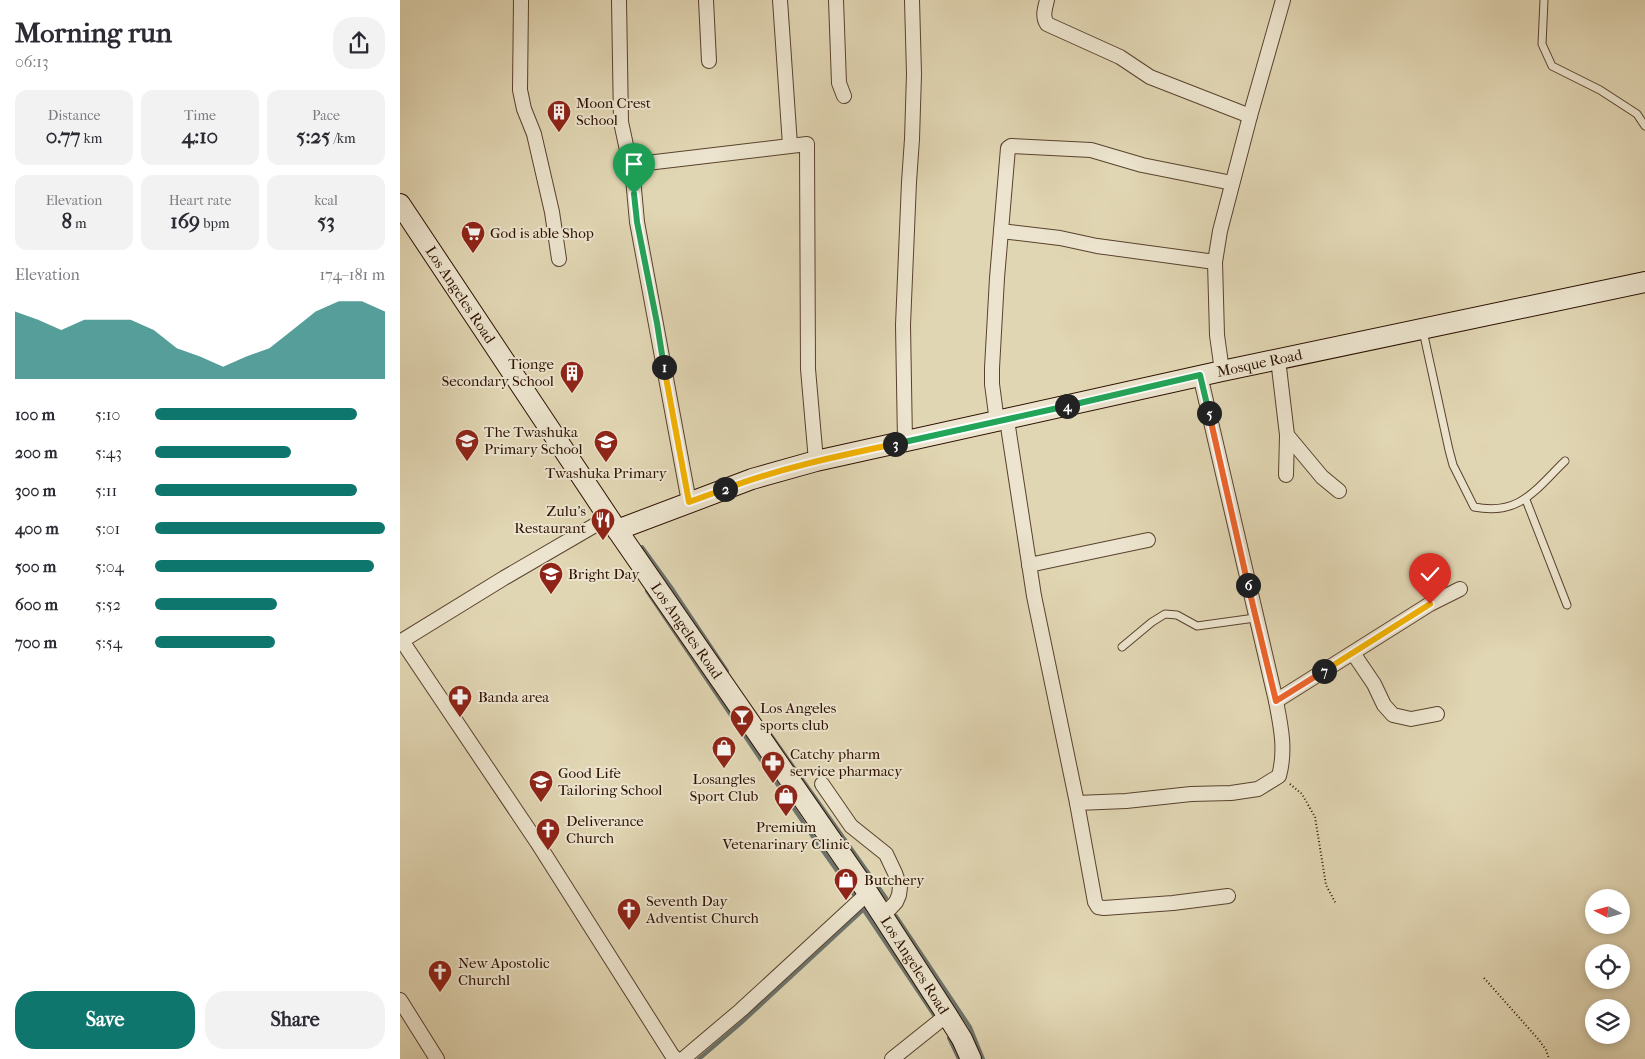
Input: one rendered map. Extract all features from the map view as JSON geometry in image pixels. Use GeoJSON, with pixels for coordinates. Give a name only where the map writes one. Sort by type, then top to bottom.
{"type":"FeatureCollection","features":[{"type":"Feature","properties":{"kind":"street"},"geometry":{"type":"LineString","coordinates":[[521,0],[520,90],[524,109],[534,134],[552,212],[560,259]]}},
{"type":"Feature","properties":{"kind":"street"},"geometry":{"type":"LineString","coordinates":[[619,0],[621,122],[630,165],[637,222],[689,502]]}},
{"type":"Feature","properties":{"kind":"street"},"geometry":{"type":"LineString","coordinates":[[706,0],[709,61]]}},
{"type":"Feature","properties":{"kind":"street"},"geometry":{"type":"LineString","coordinates":[[780,0],[790,145]]}},
{"type":"Feature","properties":{"kind":"street"},"geometry":{"type":"LineString","coordinates":[[836,0],[839,83],[844,96]]}},
{"type":"Feature","properties":{"kind":"street"},"geometry":{"type":"LineString","coordinates":[[905,442],[903,315],[914,74],[912,0]]}},
{"type":"Feature","properties":{"kind":"street"},"geometry":{"type":"LineString","coordinates":[[1046,0],[1044,20],[1047,24],[1120,57],[1150,77],[1250,116]]}},
{"type":"Feature","properties":{"kind":"street"},"geometry":{"type":"LineString","coordinates":[[1222,371],[1217,335],[1215,262],[1221,224],[1283,0]]}},
{"type":"Feature","properties":{"kind":"street"},"geometry":{"type":"LineString","coordinates":[[630,165],[808,144],[808,369],[816,461]]}},
{"type":"Feature","properties":{"kind":"street"},"geometry":{"type":"LineString","coordinates":[[1228,896],[1173,903],[1104,908],[1098,907],[1095,902],[1077,803],[1034,596],[1002,421],[992,384],[992,368],[1006,151],[1011,146],[1091,150],[1142,165],[1232,183]]}},
{"type":"Feature","properties":{"kind":"street","name":"Los Angeles Road"},"geometry":{"type":"LineString","coordinates":[[400,204],[613,524],[868,893],[962,1039],[971,1059]]}},
{"type":"Feature","properties":{"kind":"street"},"geometry":{"type":"LineString","coordinates":[[1001,231],[1060,238],[1097,246],[1215,262]]}},
{"type":"Feature","properties":{"kind":"street","name":"Mosque Road"},"geometry":{"type":"LineString","coordinates":[[613,524],[689,502],[752,479],[816,461],[1002,421],[1200,375],[1645,282]]}},
{"type":"Feature","properties":{"kind":"street"},"geometry":{"type":"LineString","coordinates":[[1278,359],[1287,435],[1286,475]]}},
{"type":"Feature","properties":{"kind":"street"},"geometry":{"type":"LineString","coordinates":[[1077,803],[1126,801],[1191,794],[1231,793],[1258,788],[1279,776],[1282,766],[1283,740],[1276,701],[1255,618],[1200,375]]}},
{"type":"Feature","properties":{"kind":"street"},"geometry":{"type":"LineString","coordinates":[[1287,435],[1322,477],[1339,492]]}},
{"type":"Feature","properties":{"kind":"street"},"geometry":{"type":"LineString","coordinates":[[613,524],[504,578],[401,642],[537,842],[629,989],[676,1059]]}},
{"type":"Feature","properties":{"kind":"street"},"geometry":{"type":"LineString","coordinates":[[1029,566],[1148,540]]}},
{"type":"Feature","properties":{"kind":"street"},"geometry":{"type":"LineString","coordinates":[[1276,701],[1430,604],[1460,589]]}},
{"type":"Feature","properties":{"kind":"street"},"geometry":{"type":"LineString","coordinates":[[1353,653],[1374,684],[1384,706],[1393,715],[1410,719],[1437,714]]}},
{"type":"Feature","properties":{"kind":"street"},"geometry":{"type":"LineString","coordinates":[[822,784],[851,826],[886,854],[895,873],[900,886],[900,895],[883,916]]}},
{"type":"Feature","properties":{"kind":"street"},"geometry":{"type":"LineString","coordinates":[[683,1059],[741,1010],[868,893]]}},
{"type":"Feature","properties":{"kind":"street"},"geometry":{"type":"LineString","coordinates":[[400,1000],[437,1059]]}},
{"type":"Feature","properties":{"kind":"street"},"geometry":{"type":"LineString","coordinates":[[892,1059],[947,1015]]}},
{"type":"Feature","properties":{"kind":"lane"},"geometry":{"type":"LineString","coordinates":[[1544,0],[1542,44],[1552,66],[1607,94],[1637,114],[1645,126]]}},
{"type":"Feature","properties":{"kind":"lane"},"geometry":{"type":"LineString","coordinates":[[1422,328],[1451,457],[1474,507],[1486,509],[1505,508],[1526,500],[1564,462]]}},
{"type":"Feature","properties":{"kind":"lane"},"geometry":{"type":"LineString","coordinates":[[1526,500],[1567,605]]}},
{"type":"Feature","properties":{"kind":"lane"},"geometry":{"type":"LineString","coordinates":[[1122,647],[1152,622],[1166,614],[1177,615],[1196,626],[1255,618]]}},
{"type":"Feature","properties":{"kind":"path"},"geometry":{"type":"LineString","coordinates":[[1279,776],[1302,794],[1315,817],[1326,885],[1336,904]]}},
{"type":"Feature","properties":{"kind":"path"},"geometry":{"type":"LineString","coordinates":[[1484,978],[1539,1040],[1546,1050],[1549,1059]]}},
{"type":"Feature","properties":{"kind":"waterway"},"geometry":{"type":"LineString","coordinates":[[642,547],[727,671]]}},
{"type":"Feature","properties":{"kind":"waterway"},"geometry":{"type":"LineString","coordinates":[[647,591],[857,899]]}},
{"type":"Feature","properties":{"kind":"waterway"},"geometry":{"type":"LineString","coordinates":[[763,724],[886,898]]}},
{"type":"Feature","properties":{"kind":"waterway"},"geometry":{"type":"LineString","coordinates":[[863,909],[936,1018]]}},
{"type":"Feature","properties":{"kind":"waterway"},"geometry":{"type":"LineString","coordinates":[[699,1059],[741,1023],[864,909]]}},
{"type":"Feature","properties":{"kind":"waterway"},"geometry":{"type":"LineString","coordinates":[[896,916],[970,1027],[983,1059]]}},
{"type":"Feature","properties":{"kind":"waterway"},"geometry":{"type":"LineString","coordinates":[[949,1038],[959,1059]]}},
{"type":"Feature","properties":{"kind":"place","name":"Moon Crest School"},"geometry":{"type":"Point","coordinates":[559,133]}},
{"type":"Feature","properties":{"kind":"place","name":"God is able Shop"},"geometry":{"type":"Point","coordinates":[473,254]}},
{"type":"Feature","properties":{"kind":"place","name":"Tionge Secondary School"},"geometry":{"type":"Point","coordinates":[572,394]}},
{"type":"Feature","properties":{"kind":"place","name":"The Twashuka Primary School"},"geometry":{"type":"Point","coordinates":[467,462]}},
{"type":"Feature","properties":{"kind":"place","name":"Twashuka Primary"},"geometry":{"type":"Point","coordinates":[606,463]}},
{"type":"Feature","properties":{"kind":"place","name":"Zulu's Restaurant"},"geometry":{"type":"Point","coordinates":[603,541]}},
{"type":"Feature","properties":{"kind":"place","name":"Bright Day"},"geometry":{"type":"Point","coordinates":[551,595]}},
{"type":"Feature","properties":{"kind":"place","name":"Banda area"},"geometry":{"type":"Point","coordinates":[460,718]}},
{"type":"Feature","properties":{"kind":"place","name":"Los Angeles sports club"},"geometry":{"type":"Point","coordinates":[742,738]}},
{"type":"Feature","properties":{"kind":"place","name":"Losangles Sport Club"},"geometry":{"type":"Point","coordinates":[724,769]}},
{"type":"Feature","properties":{"kind":"place","name":"Catchy pharm service pharmacy"},"geometry":{"type":"Point","coordinates":[773,784]}},
{"type":"Feature","properties":{"kind":"place","name":"Good Life Tailoring School"},"geometry":{"type":"Point","coordinates":[541,803]}},
{"type":"Feature","properties":{"kind":"place","name":"Premium Vetenarinary Clinic"},"geometry":{"type":"Point","coordinates":[786,817]}},
{"type":"Feature","properties":{"kind":"place","name":"Deliverance Church"},"geometry":{"type":"Point","coordinates":[548,851]}},
{"type":"Feature","properties":{"kind":"place","name":"Butchery"},"geometry":{"type":"Point","coordinates":[846,901]}},
{"type":"Feature","properties":{"kind":"place","name":"Seventh Day Adventist Church"},"geometry":{"type":"Point","coordinates":[629,931]}},
{"type":"Feature","properties":{"kind":"place","name":"New Apostolic Churchl"},"geometry":{"type":"Point","coordinates":[440,993]}},
{"type":"Feature","properties":{"kind":"route"},"geometry":{"type":"LineString","coordinates":[[634,194],[637,222],[689,502],[752,479],[816,461],[1007,420],[1200,375],[1276,701],[1430,604]]}}]}
